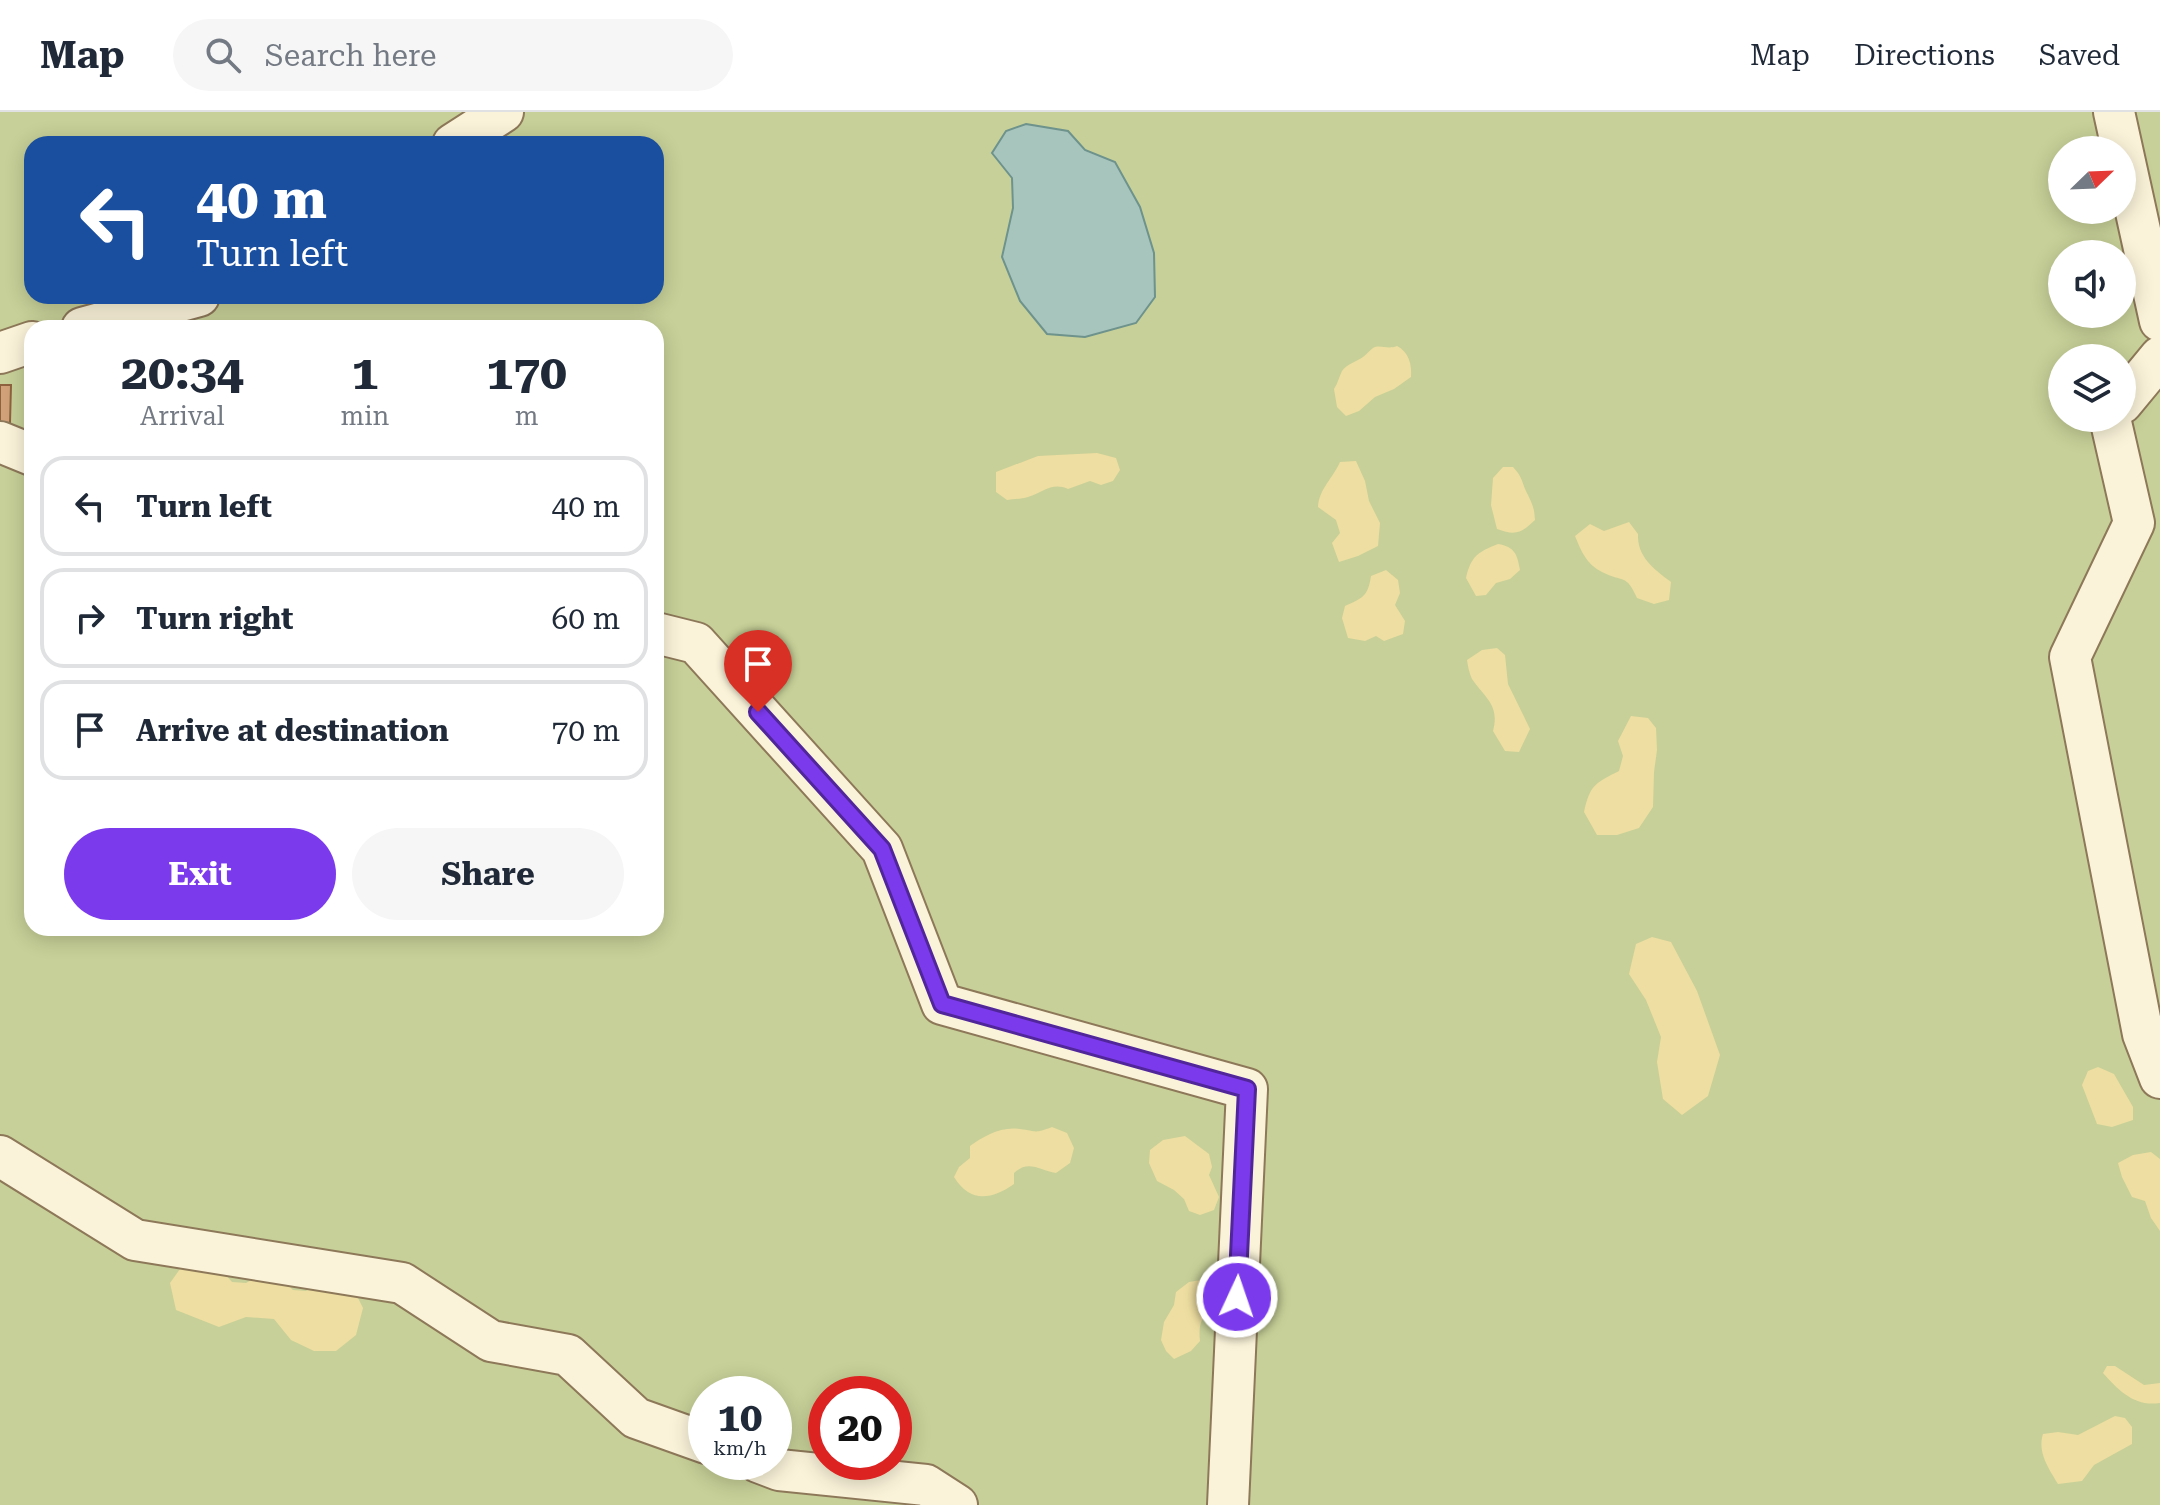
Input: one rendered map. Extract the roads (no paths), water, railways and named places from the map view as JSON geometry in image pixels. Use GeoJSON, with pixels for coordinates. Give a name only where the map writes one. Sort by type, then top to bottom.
{"type":"FeatureCollection","features":[{"type":"Feature","properties":{"kind":"lane"},"geometry":{"type":"LineString","coordinates":[[466,136],[503,112]]}},
{"type":"Feature","properties":{"kind":"lane"},"geometry":{"type":"LineString","coordinates":[[2114,112],[2160,321]]}},
{"type":"Feature","properties":{"kind":"lane"},"geometry":{"type":"LineString","coordinates":[[111,320],[170,304]]}},
{"type":"Feature","properties":{"kind":"lane"},"geometry":{"type":"LineString","coordinates":[[0,353],[24,345]]}},
{"type":"Feature","properties":{"kind":"lane"},"geometry":{"type":"LineString","coordinates":[[2136,386],[2160,357]]}},
{"type":"Feature","properties":{"kind":"lane"},"geometry":{"type":"LineString","coordinates":[[2113,432],[2134,523],[2070,657],[2143,1034],[2160,1078]]}},
{"type":"Feature","properties":{"kind":"lane"},"geometry":{"type":"LineString","coordinates":[[0,442],[24,452]]}},
{"type":"Feature","properties":{"kind":"lane"},"geometry":{"type":"LineString","coordinates":[[664,635],[696,643],[882,849],[942,1004],[1247,1089],[1228,1505]]}},
{"type":"Feature","properties":{"kind":"lane"},"geometry":{"type":"LineString","coordinates":[[0,1156],[135,1240],[402,1283],[491,1341],[568,1355],[636,1418],[688,1437]]}},
{"type":"Feature","properties":{"kind":"lane"},"geometry":{"type":"LineString","coordinates":[[792,1471],[926,1485],[957,1505]]}},
{"type":"Feature","properties":{"kind":"water"},"geometry":{"type":"Polygon","coordinates":[[[1026,124],[1068,131],[1085,150],[1115,162],[1140,207],[1154,253],[1155,297],[1136,323],[1085,337],[1047,334],[1020,301],[1002,257],[1013,208],[1012,178],[992,153],[1006,131],[1026,124]]]}}]}
